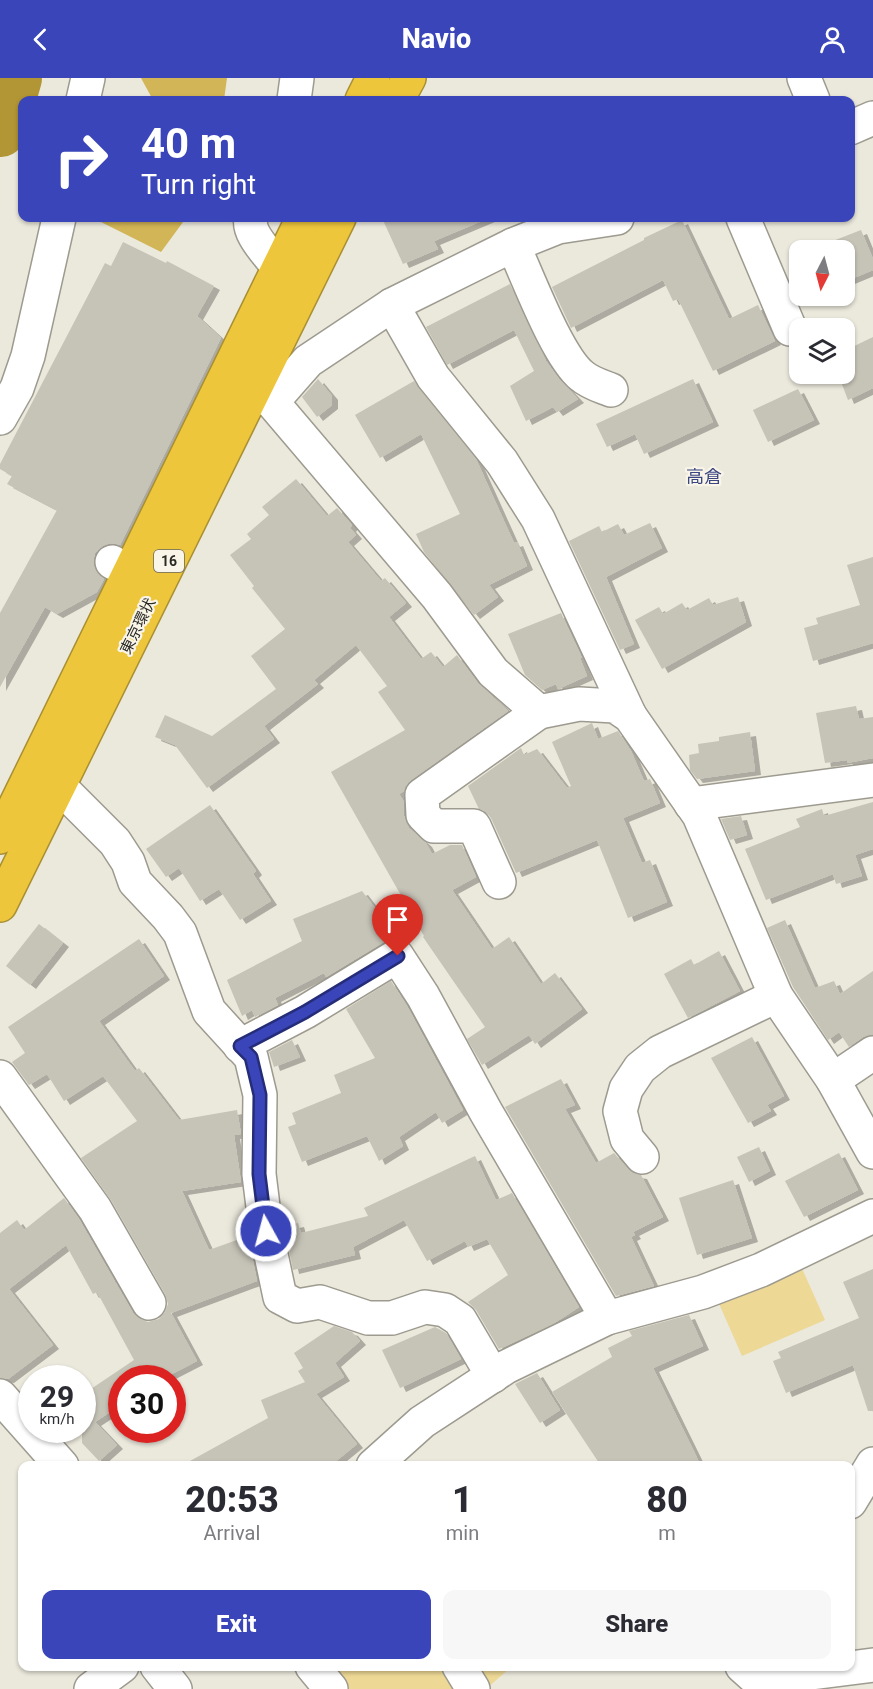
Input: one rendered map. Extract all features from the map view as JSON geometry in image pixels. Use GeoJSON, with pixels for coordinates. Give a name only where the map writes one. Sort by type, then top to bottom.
{"type":"FeatureCollection","features":[{"type":"Feature","properties":{"kind":"highway"},"geometry":{"type":"LineString","coordinates":[[364,96],[373,78]]}},
{"type":"Feature","properties":{"kind":"highway"},"geometry":{"type":"LineString","coordinates":[[399,96],[409,78]]}},
{"type":"Feature","properties":{"kind":"highway","name":"東京環状"},"geometry":{"type":"LineString","coordinates":[[0,837],[121,567],[201,403],[301,222]]}},
{"type":"Feature","properties":{"kind":"highway","name":"東京環状"},"geometry":{"type":"LineString","coordinates":[[0,905],[59,786],[262,397],[337,222]]}},
{"type":"Feature","properties":{"kind":"street"},"geometry":{"type":"LineString","coordinates":[[85,96],[88,78]]}},
{"type":"Feature","properties":{"kind":"street"},"geometry":{"type":"LineString","coordinates":[[295,96],[297,78]]}},
{"type":"Feature","properties":{"kind":"street"},"geometry":{"type":"LineString","coordinates":[[804,78],[811,96]]}},
{"type":"Feature","properties":{"kind":"street"},"geometry":{"type":"LineString","coordinates":[[855,126],[873,118]]}},
{"type":"Feature","properties":{"kind":"street"},"geometry":{"type":"LineString","coordinates":[[0,418],[17,388],[28,356],[58,222]]}},
{"type":"Feature","properties":{"kind":"street"},"geometry":{"type":"LineString","coordinates":[[250,222],[252,232],[278,267]]}},
{"type":"Feature","properties":{"kind":"street"},"geometry":{"type":"LineString","coordinates":[[539,712],[493,672],[437,596],[262,397],[308,361],[392,305],[513,244],[558,226],[587,222]]}},
{"type":"Feature","properties":{"kind":"street"},"geometry":{"type":"LineString","coordinates":[[745,222],[789,327]]}},
{"type":"Feature","properties":{"kind":"street"},"geometry":{"type":"LineString","coordinates":[[513,244],[560,348],[580,375],[593,384],[611,390]]}},
{"type":"Feature","properties":{"kind":"street"},"geometry":{"type":"LineString","coordinates":[[392,305],[433,376],[502,462],[538,519],[630,716],[699,815],[776,996],[833,1080],[873,1152]]}},
{"type":"Feature","properties":{"kind":"street"},"geometry":{"type":"LineString","coordinates":[[499,882],[474,826],[434,826],[423,815],[422,795],[539,712],[579,704],[615,706],[630,716]]}},
{"type":"Feature","properties":{"kind":"street"},"geometry":{"type":"LineString","coordinates":[[691,804],[873,780]]}},
{"type":"Feature","properties":{"kind":"street"},"geometry":{"type":"LineString","coordinates":[[59,786],[115,842],[128,862],[135,882],[180,933],[209,1011],[251,1057],[260,1095],[259,1174],[266,1231],[280,1297],[297,1306],[320,1302],[368,1318],[392,1318],[425,1307],[445,1310],[460,1320],[493,1376]]}},
{"type":"Feature","properties":{"kind":"street"},"geometry":{"type":"LineString","coordinates":[[240,1046],[305,1012],[398,956],[607,1318]]}},
{"type":"Feature","properties":{"kind":"street"},"geometry":{"type":"LineString","coordinates":[[642,1157],[627,1139],[620,1110],[626,1089],[640,1068],[660,1052],[776,996]]}},
{"type":"Feature","properties":{"kind":"street"},"geometry":{"type":"LineString","coordinates":[[833,1080],[873,1053]]}},
{"type":"Feature","properties":{"kind":"street"},"geometry":{"type":"LineString","coordinates":[[0,1077],[95,1209],[149,1303]]}},
{"type":"Feature","properties":{"kind":"street"},"geometry":{"type":"LineString","coordinates":[[379,1461],[422,1422],[506,1367],[607,1318],[703,1292],[752,1274],[873,1216]]}},
{"type":"Feature","properties":{"kind":"street"},"geometry":{"type":"LineString","coordinates":[[0,1396],[58,1461]]}},
{"type":"Feature","properties":{"kind":"street"},"geometry":{"type":"LineString","coordinates":[[855,1494],[873,1464]]}},
{"type":"Feature","properties":{"kind":"street"},"geometry":{"type":"LineString","coordinates":[[855,1667],[873,1665]]}},
{"type":"Feature","properties":{"kind":"street"},"geometry":{"type":"LineString","coordinates":[[91,1689],[115,1671]]}},
{"type":"Feature","properties":{"kind":"street"},"geometry":{"type":"LineString","coordinates":[[161,1671],[175,1689]]}},
{"type":"Feature","properties":{"kind":"street"},"geometry":{"type":"LineString","coordinates":[[462,1671],[473,1689]]}},
{"type":"Feature","properties":{"kind":"street"},"geometry":{"type":"LineString","coordinates":[[758,1676],[826,1671]]}},
{"type":"Feature","properties":{"kind":"shaded area"},"geometry":{"type":"Polygon","coordinates":[[[141,78],[227,78],[225,96],[151,96],[141,78]]]}},
{"type":"Feature","properties":{"kind":"shaded area"},"geometry":{"type":"Polygon","coordinates":[[[101,222],[183,222],[161,252],[101,222]]]}},
{"type":"Feature","properties":{"kind":"shaded area"},"geometry":{"type":"Polygon","coordinates":[[[800,1264],[825,1320],[742,1356],[717,1299],[800,1264]]]}},
{"type":"Feature","properties":{"kind":"shaded area"},"geometry":{"type":"Polygon","coordinates":[[[325,1671],[506,1671],[486,1689],[341,1689],[325,1671]]]}},
{"type":"Feature","properties":{"kind":"building"},"geometry":{"type":"Polygon","coordinates":[[[384,222],[479,222],[434,241],[438,249],[403,264],[384,222]]]}},
{"type":"Feature","properties":{"kind":"building"},"geometry":{"type":"Polygon","coordinates":[[[678,222],[683,222],[729,319],[758,305],[775,341],[713,371],[678,299],[673,301],[663,280],[571,328],[552,287],[678,222]]]}},
{"type":"Feature","properties":{"kind":"building"},"geometry":{"type":"Polygon","coordinates":[[[861,230],[873,259],[873,270],[855,277],[855,240],[836,240],[861,230]]]}},
{"type":"Feature","properties":{"kind":"building"},"geometry":{"type":"Polygon","coordinates":[[[123,242],[166,263],[167,261],[214,286],[197,316],[221,338],[120,545],[111,543],[95,553],[93,562],[96,571],[104,579],[97,592],[57,614],[45,607],[0,687],[0,613],[57,510],[7,484],[12,476],[0,469],[0,464],[105,263],[111,266],[123,242]]]}},
{"type":"Feature","properties":{"kind":"building"},"geometry":{"type":"Polygon","coordinates":[[[510,284],[546,361],[578,399],[557,412],[553,407],[526,421],[510,386],[534,371],[514,330],[447,365],[426,327],[510,284]]]}},
{"type":"Feature","properties":{"kind":"building"},"geometry":{"type":"Polygon","coordinates":[[[873,337],[873,388],[848,400],[842,384],[855,384],[855,346],[873,337]]]}},
{"type":"Feature","properties":{"kind":"building"},"geometry":{"type":"Polygon","coordinates":[[[318,379],[332,396],[332,405],[317,417],[302,397],[318,379]]]}},
{"type":"Feature","properties":{"kind":"building"},"geometry":{"type":"Polygon","coordinates":[[[693,379],[713,422],[644,454],[635,434],[607,447],[596,424],[693,379]]]}},
{"type":"Feature","properties":{"kind":"building"},"geometry":{"type":"Polygon","coordinates":[[[414,381],[476,459],[514,543],[517,542],[527,566],[489,585],[498,597],[474,615],[424,552],[416,534],[460,514],[421,434],[380,458],[355,415],[414,381]]]}},
{"type":"Feature","properties":{"kind":"building"},"geometry":{"type":"Polygon","coordinates":[[[798,389],[814,420],[768,442],[753,410],[798,389]]]}},
{"type":"Feature","properties":{"kind":"building"},"geometry":{"type":"Polygon","coordinates":[[[296,479],[327,516],[337,508],[352,525],[350,528],[356,535],[348,542],[381,581],[385,578],[406,603],[389,617],[421,659],[431,652],[443,667],[457,655],[478,683],[508,711],[411,780],[404,791],[399,794],[404,802],[404,816],[409,828],[426,843],[432,854],[450,845],[462,845],[476,877],[452,890],[492,949],[509,937],[541,984],[555,973],[582,1009],[535,1044],[529,1035],[482,1065],[467,1039],[485,1027],[423,937],[331,772],[405,730],[378,692],[387,686],[356,645],[314,680],[318,684],[264,726],[274,739],[207,788],[175,745],[155,737],[165,715],[212,736],[276,689],[251,656],[285,629],[252,588],[254,586],[230,555],[251,539],[247,534],[269,515],[262,507],[296,479]]]}},
{"type":"Feature","properties":{"kind":"building"},"geometry":{"type":"Polygon","coordinates":[[[650,523],[662,548],[606,577],[634,644],[620,650],[569,541],[599,526],[602,532],[618,524],[624,535],[650,523]]]}},
{"type":"Feature","properties":{"kind":"building"},"geometry":{"type":"Polygon","coordinates":[[[873,557],[873,643],[813,661],[804,628],[818,624],[816,618],[860,605],[847,565],[873,557]]]}},
{"type":"Feature","properties":{"kind":"building"},"geometry":{"type":"Polygon","coordinates":[[[738,597],[746,622],[662,669],[635,620],[659,607],[663,614],[682,603],[687,610],[709,598],[713,605],[738,597]]]}},
{"type":"Feature","properties":{"kind":"building"},"geometry":{"type":"Polygon","coordinates":[[[561,613],[582,658],[580,658],[587,676],[558,689],[556,684],[542,690],[525,675],[508,634],[561,613]]]}},
{"type":"Feature","properties":{"kind":"building"},"geometry":{"type":"Polygon","coordinates":[[[856,706],[859,719],[873,717],[873,758],[847,763],[847,760],[825,763],[816,713],[856,706]]]}},
{"type":"Feature","properties":{"kind":"building"},"geometry":{"type":"Polygon","coordinates":[[[592,723],[598,739],[618,731],[631,751],[644,781],[650,779],[660,803],[623,818],[642,863],[650,860],[667,902],[628,918],[597,840],[516,873],[491,818],[485,811],[479,809],[468,786],[521,748],[524,755],[537,749],[567,788],[571,786],[552,742],[592,723]]]}},
{"type":"Feature","properties":{"kind":"building"},"geometry":{"type":"Polygon","coordinates":[[[750,732],[755,771],[697,779],[690,770],[689,755],[699,753],[698,744],[719,741],[719,737],[750,732]]]}},
{"type":"Feature","properties":{"kind":"building"},"geometry":{"type":"Polygon","coordinates":[[[873,802],[873,849],[855,855],[862,876],[836,884],[833,874],[766,900],[745,849],[800,827],[796,819],[822,809],[824,816],[873,802]]]}},
{"type":"Feature","properties":{"kind":"building"},"geometry":{"type":"Polygon","coordinates":[[[210,805],[256,871],[253,874],[271,901],[240,920],[219,889],[200,901],[179,868],[166,877],[146,849],[210,805]]]}},
{"type":"Feature","properties":{"kind":"building"},"geometry":{"type":"Polygon","coordinates":[[[741,816],[747,835],[730,840],[721,819],[741,816]]]}},
{"type":"Feature","properties":{"kind":"building"},"geometry":{"type":"Polygon","coordinates":[[[362,891],[398,938],[387,940],[326,977],[324,973],[275,998],[278,1005],[255,1017],[252,1010],[242,1016],[227,980],[302,941],[293,919],[362,891]]]}},
{"type":"Feature","properties":{"kind":"building"},"geometry":{"type":"Polygon","coordinates":[[[785,920],[815,988],[834,981],[840,994],[873,971],[873,1034],[863,1037],[849,1047],[839,1032],[828,1040],[793,987],[767,928],[785,920]]]}},
{"type":"Feature","properties":{"kind":"building"},"geometry":{"type":"Polygon","coordinates":[[[39,924],[63,943],[30,985],[6,966],[39,924]]]}},
{"type":"Feature","properties":{"kind":"building"},"geometry":{"type":"Polygon","coordinates":[[[139,939],[164,976],[99,1021],[135,1071],[139,1068],[179,1120],[237,1110],[241,1134],[234,1135],[241,1182],[182,1191],[209,1250],[248,1236],[257,1281],[171,1313],[197,1361],[186,1367],[127,1365],[134,1360],[97,1292],[93,1294],[66,1245],[9,1289],[53,1345],[27,1365],[18,1365],[18,1371],[8,1379],[0,1378],[0,1233],[17,1220],[24,1230],[64,1198],[79,1219],[133,1313],[148,1322],[159,1319],[168,1304],[165,1294],[111,1200],[81,1158],[137,1121],[103,1076],[64,1101],[47,1074],[29,1085],[12,1062],[25,1053],[8,1027],[139,939]]]}},
{"type":"Feature","properties":{"kind":"building"},"geometry":{"type":"Polygon","coordinates":[[[719,951],[740,991],[688,1018],[664,974],[691,959],[694,965],[719,951]]]}},
{"type":"Feature","properties":{"kind":"building"},"geometry":{"type":"Polygon","coordinates":[[[391,981],[463,1110],[442,1123],[436,1112],[399,1137],[403,1146],[379,1161],[367,1136],[302,1162],[288,1127],[296,1124],[292,1113],[341,1093],[334,1075],[375,1058],[346,1009],[391,981]]]}},
{"type":"Feature","properties":{"kind":"building"},"geometry":{"type":"Polygon","coordinates":[[[752,1037],[784,1096],[767,1105],[771,1111],[748,1123],[711,1058],[752,1037]]]}},
{"type":"Feature","properties":{"kind":"building"},"geometry":{"type":"Polygon","coordinates":[[[292,1040],[300,1057],[274,1067],[269,1052],[292,1040]]]}},
{"type":"Feature","properties":{"kind":"building"},"geometry":{"type":"Polygon","coordinates":[[[561,1079],[575,1105],[565,1109],[596,1163],[614,1153],[628,1169],[641,1175],[663,1217],[633,1232],[635,1235],[631,1237],[654,1286],[616,1296],[505,1107],[561,1079]]]}},
{"type":"Feature","properties":{"kind":"building"},"geometry":{"type":"Polygon","coordinates":[[[759,1147],[770,1171],[749,1182],[737,1157],[759,1147]]]}},
{"type":"Feature","properties":{"kind":"building"},"geometry":{"type":"Polygon","coordinates":[[[839,1153],[858,1190],[804,1217],[785,1181],[839,1153]]]}},
{"type":"Feature","properties":{"kind":"building"},"geometry":{"type":"Polygon","coordinates":[[[475,1156],[496,1200],[512,1193],[579,1307],[553,1324],[499,1349],[476,1310],[468,1302],[508,1275],[487,1239],[468,1247],[465,1241],[427,1261],[404,1220],[353,1247],[355,1255],[293,1270],[284,1226],[298,1223],[301,1233],[368,1216],[364,1208],[475,1156]]]}},
{"type":"Feature","properties":{"kind":"building"},"geometry":{"type":"Polygon","coordinates":[[[733,1180],[752,1238],[697,1255],[679,1198],[733,1180]]]}},
{"type":"Feature","properties":{"kind":"building"},"geometry":{"type":"Polygon","coordinates":[[[873,1269],[873,1411],[868,1411],[853,1365],[786,1393],[773,1361],[781,1358],[778,1352],[859,1318],[843,1282],[873,1269]]]}},
{"type":"Feature","properties":{"kind":"building"},"geometry":{"type":"Polygon","coordinates":[[[689,1315],[703,1346],[653,1368],[699,1461],[598,1461],[552,1392],[612,1357],[608,1348],[632,1336],[629,1331],[689,1315]]]}},
{"type":"Feature","properties":{"kind":"building"},"geometry":{"type":"Polygon","coordinates":[[[334,1326],[352,1332],[360,1341],[335,1363],[344,1377],[316,1394],[357,1444],[336,1461],[190,1461],[268,1418],[261,1400],[305,1382],[298,1371],[303,1368],[294,1353],[334,1326]]]}},
{"type":"Feature","properties":{"kind":"building"},"geometry":{"type":"Polygon","coordinates":[[[435,1327],[446,1333],[461,1359],[400,1388],[382,1350],[435,1327]]]}},
{"type":"Feature","properties":{"kind":"building"},"geometry":{"type":"Polygon","coordinates":[[[537,1373],[560,1410],[540,1423],[515,1384],[537,1373]]]}},
{"type":"Feature","properties":{"kind":"building"},"geometry":{"type":"Polygon","coordinates":[[[108,1378],[108,1413],[96,1421],[96,1386],[108,1378]]]}},
{"type":"Feature","properties":{"kind":"building"},"geometry":{"type":"Polygon","coordinates":[[[96,1423],[108,1436],[108,1443],[117,1445],[99,1461],[82,1443],[96,1443],[96,1423]]]}},
{"type":"Feature","properties":{"kind":"waterway"},"geometry":{"type":"LineString","coordinates":[[0,130],[15,78]]}},
{"type":"Feature","properties":{"kind":"district","name":"高倉"},"geometry":{"type":"Point","coordinates":[704,476]}},
{"type":"Feature","properties":{"kind":"route"},"geometry":{"type":"LineString","coordinates":[[266,1231],[259,1174],[260,1095],[251,1057],[240,1046],[305,1012],[398,956]]}}]}
